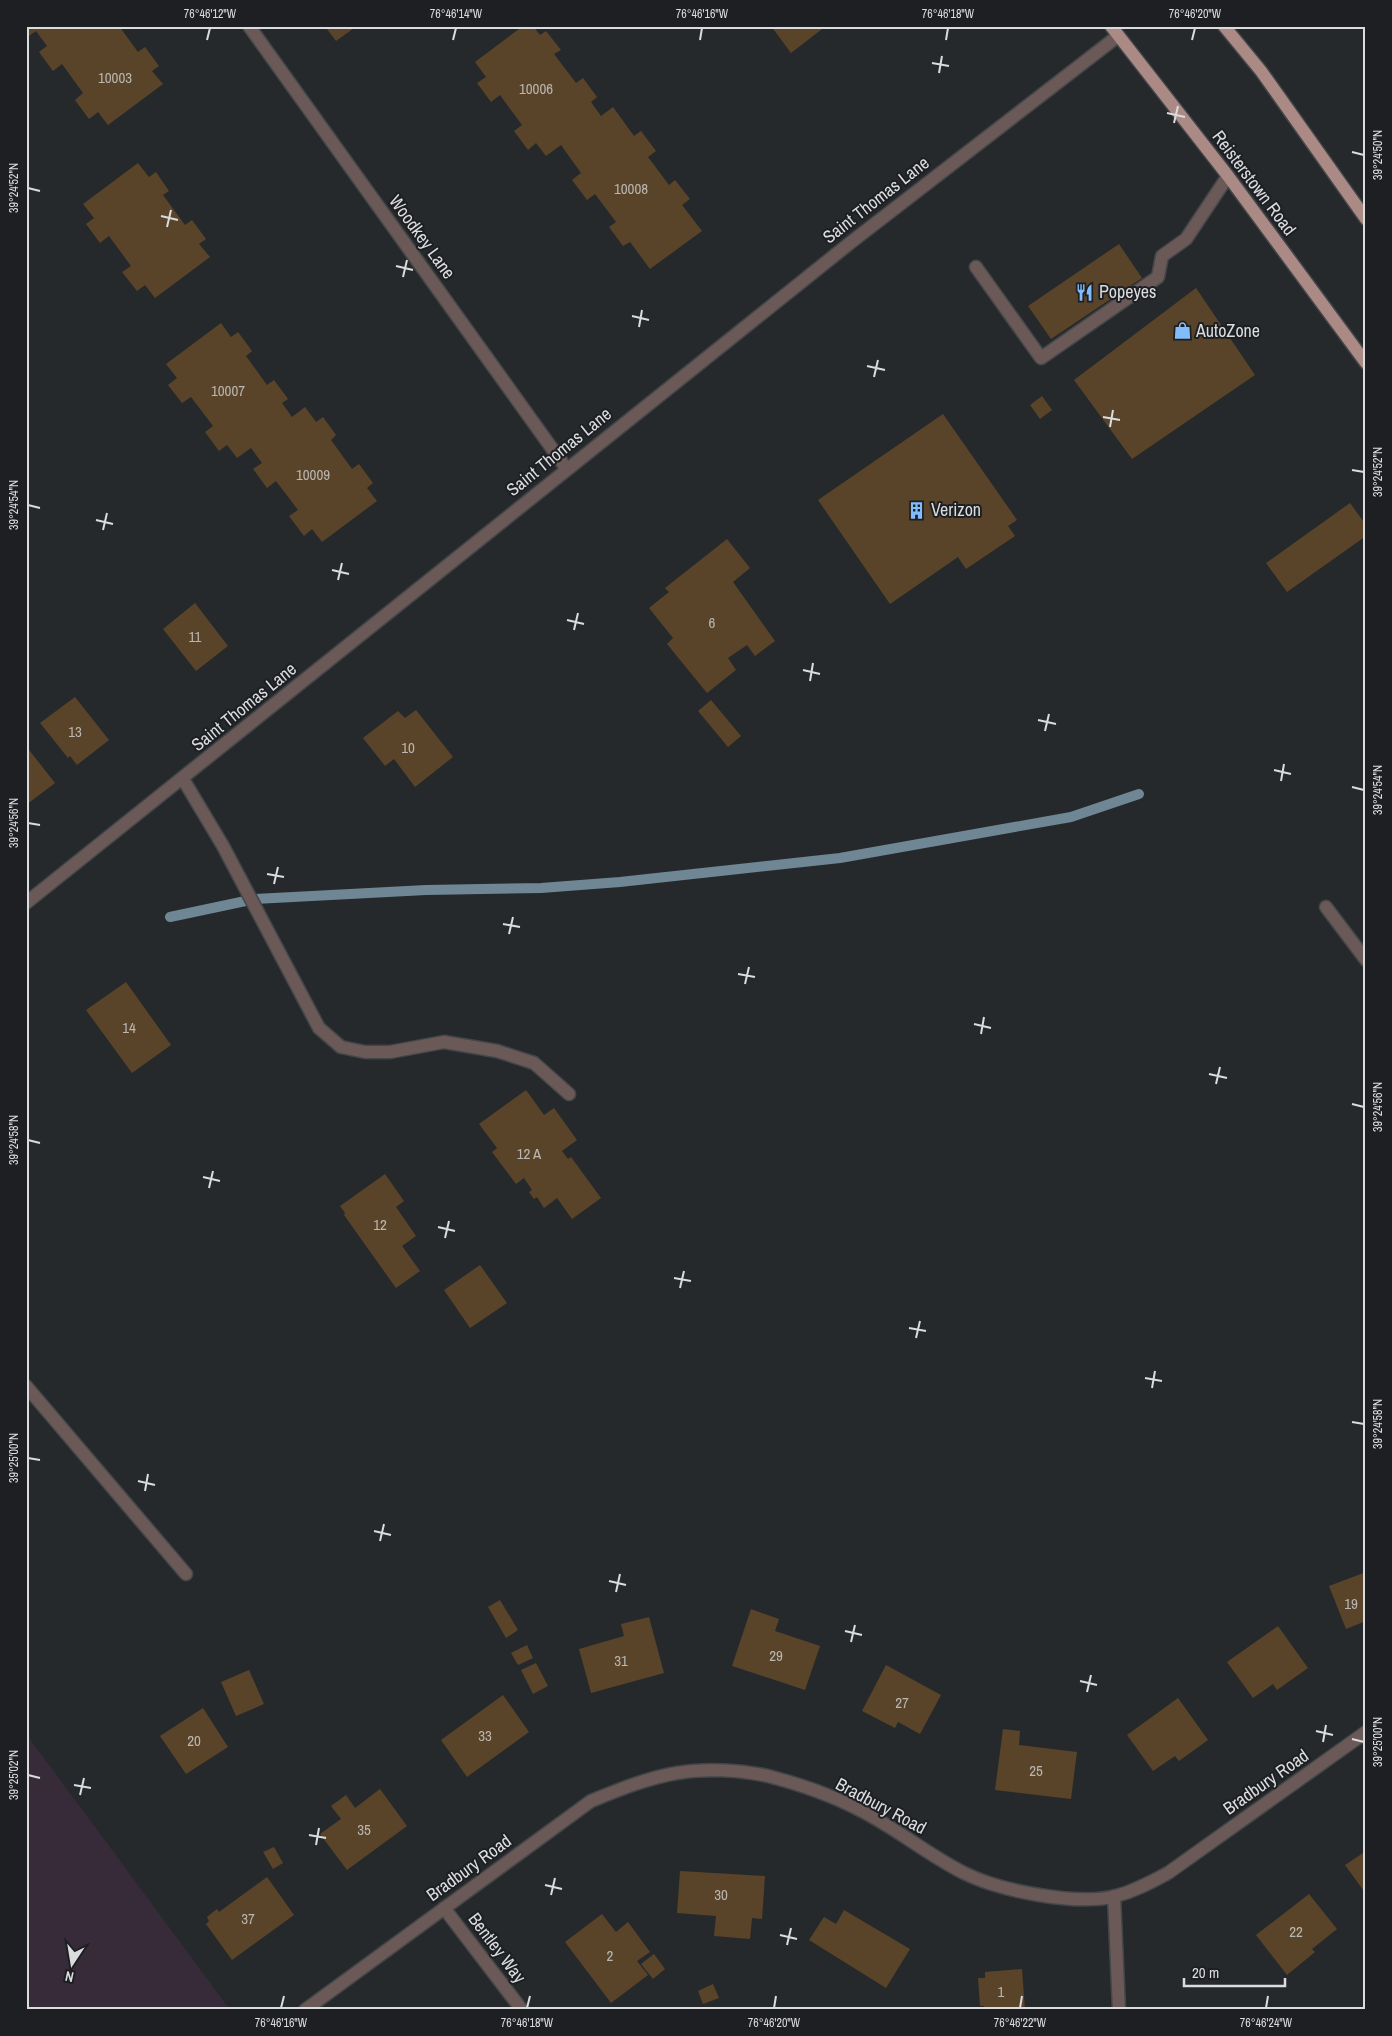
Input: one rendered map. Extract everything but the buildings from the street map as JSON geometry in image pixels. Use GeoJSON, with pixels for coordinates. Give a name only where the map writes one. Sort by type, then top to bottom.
{"type":"FeatureCollection","features":[{"type":"Feature","properties":{"kind":"main road"},"geometry":{"type":"LineString","coordinates":[[1224,26],[1261,71],[1366,219]]}},
{"type":"Feature","properties":{"kind":"main road","name":"Reisterstown Road"},"geometry":{"type":"LineString","coordinates":[[1114,31],[1228,176],[1366,363]]}},
{"type":"Feature","properties":{"kind":"street","name":"Woodkey Lane"},"geometry":{"type":"LineString","coordinates":[[249,26],[566,468]]}},
{"type":"Feature","properties":{"kind":"street","name":"Saint Thomas Lane"},"geometry":{"type":"LineString","coordinates":[[26,903],[183,779],[566,468],[1114,31]]}},
{"type":"Feature","properties":{"kind":"street"},"geometry":{"type":"LineString","coordinates":[[976,267],[1041,358],[1158,277],[1162,256],[1186,239],[1228,176]]}},
{"type":"Feature","properties":{"kind":"street"},"geometry":{"type":"LineString","coordinates":[[183,779],[223,846],[319,1028],[341,1047],[365,1052],[390,1052],[444,1042],[497,1051],[534,1063],[569,1094]]}},
{"type":"Feature","properties":{"kind":"street"},"geometry":{"type":"LineString","coordinates":[[1326,907],[1366,960]]}},
{"type":"Feature","properties":{"kind":"street"},"geometry":{"type":"LineString","coordinates":[[26,1386],[186,1574]]}},
{"type":"Feature","properties":{"kind":"street","name":"Bradbury Road"},"geometry":{"type":"LineString","coordinates":[[306,2010],[590,1801],[629,1786],[677,1772],[720,1771],[766,1776],[814,1790],[860,1810],[964,1873],[1003,1888],[1080,1899],[1114,1896],[1140,1887],[1168,1873],[1366,1732]]}},
{"type":"Feature","properties":{"kind":"street"},"geometry":{"type":"LineString","coordinates":[[1114,1896],[1119,2010]]}},
{"type":"Feature","properties":{"kind":"street","name":"Bentley Way"},"geometry":{"type":"LineString","coordinates":[[444,1908],[522,2010]]}},
{"type":"Feature","properties":{"kind":"shaded area"},"geometry":{"type":"Polygon","coordinates":[[[26,1734],[112,1850],[230,2010],[26,2010],[26,1734]]]}},
{"type":"Feature","properties":{"kind":"waterway"},"geometry":{"type":"LineString","coordinates":[[170,917],[255,899],[426,890],[541,888],[620,882],[840,858],[1071,817],[1139,794]]}},
{"type":"Feature","properties":{"kind":"place","name":"Popeyes"},"geometry":{"type":"Point","coordinates":[1085,292]}},
{"type":"Feature","properties":{"kind":"place","name":"AutoZone"},"geometry":{"type":"Point","coordinates":[1182,331]}},
{"type":"Feature","properties":{"kind":"place","name":"Verizon"},"geometry":{"type":"Point","coordinates":[917,510]}}]}
